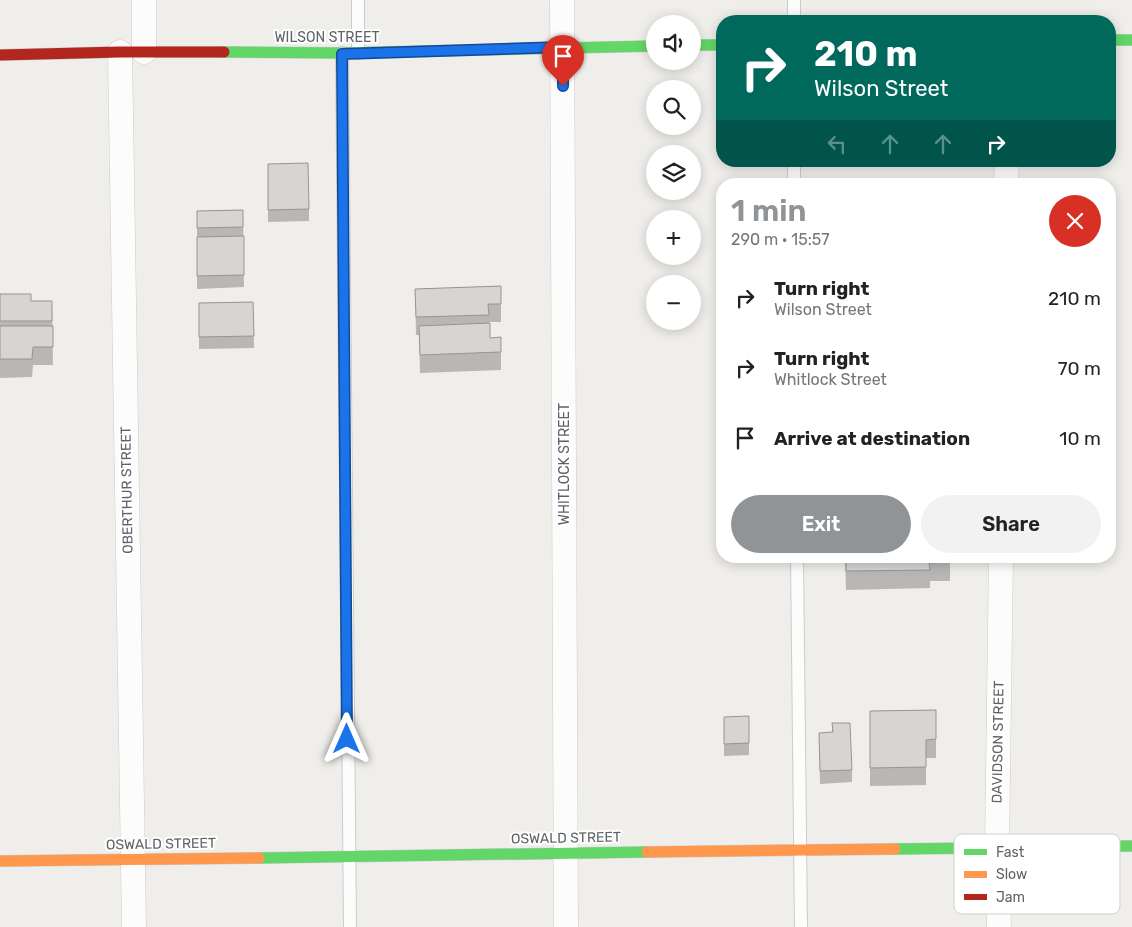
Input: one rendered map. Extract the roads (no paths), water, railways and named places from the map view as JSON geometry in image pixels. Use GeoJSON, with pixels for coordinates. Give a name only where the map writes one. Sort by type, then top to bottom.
{"type":"FeatureCollection","features":[{"type":"Feature","properties":{"kind":"street"},"geometry":{"type":"LineString","coordinates":[[144,0],[144,52]]}},
{"type":"Feature","properties":{"kind":"street","name":"WHITLOCK STREET"},"geometry":{"type":"LineString","coordinates":[[562,0],[564,853],[566,927]]}},
{"type":"Feature","properties":{"kind":"street"},"geometry":{"type":"LineString","coordinates":[[1116,40],[1132,40]]}},
{"type":"Feature","properties":{"kind":"street"},"geometry":{"type":"LineString","coordinates":[[701,45],[716,45]]}},
{"type":"Feature","properties":{"kind":"street","name":"WILSON STREET"},"geometry":{"type":"LineString","coordinates":[[0,55],[120,52],[342,54],[646,46]]}},
{"type":"Feature","properties":{"kind":"street","name":"OBERTHUR STREET"},"geometry":{"type":"LineString","coordinates":[[120,52],[134,927]]}},
{"type":"Feature","properties":{"kind":"street","name":"DAVIDSON STREET"},"geometry":{"type":"LineString","coordinates":[[997,834],[1001,563]]}},
{"type":"Feature","properties":{"kind":"street","name":"OSWALD STREET"},"geometry":{"type":"LineString","coordinates":[[0,861],[954,848]]}},
{"type":"Feature","properties":{"kind":"street","name":"DAVIDSON STREET"},"geometry":{"type":"LineString","coordinates":[[999,914],[999,927]]}},
{"type":"Feature","properties":{"kind":"lane"},"geometry":{"type":"LineString","coordinates":[[358,0],[358,53]]}},
{"type":"Feature","properties":{"kind":"lane"},"geometry":{"type":"LineString","coordinates":[[794,0],[794,15]]}},
{"type":"Feature","properties":{"kind":"lane"},"geometry":{"type":"LineString","coordinates":[[342,54],[350,927]]}},
{"type":"Feature","properties":{"kind":"lane"},"geometry":{"type":"LineString","coordinates":[[797,563],[801,927]]}}]}
